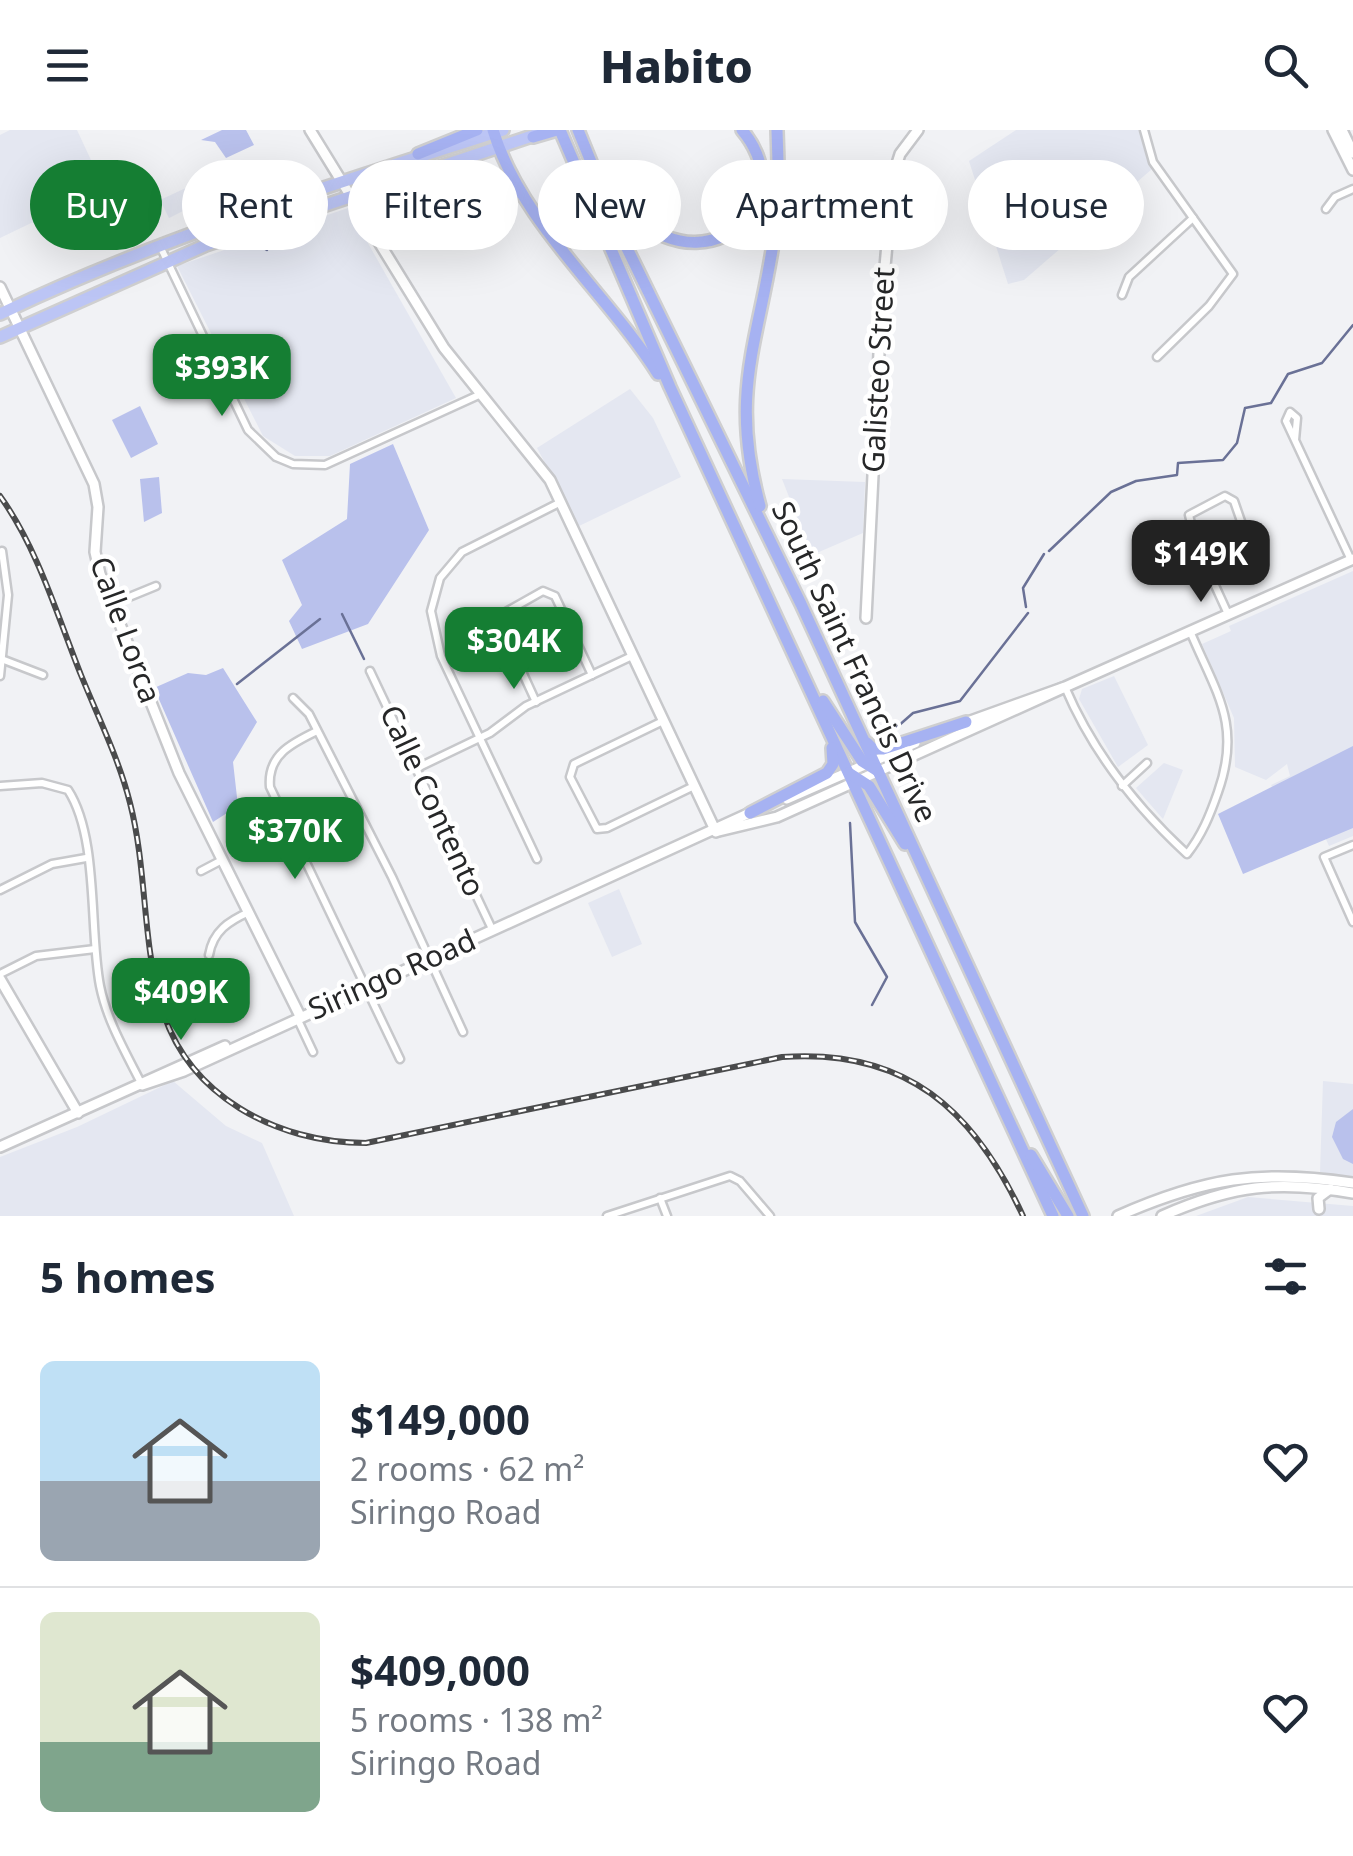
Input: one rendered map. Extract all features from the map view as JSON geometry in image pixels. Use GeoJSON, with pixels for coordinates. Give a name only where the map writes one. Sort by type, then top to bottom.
{"type":"FeatureCollection","features":[{"type":"Feature","properties":{"kind":"highway"},"geometry":{"type":"LineString","coordinates":[[418,154],[477,130]]}},
{"type":"Feature","properties":{"kind":"highway"},"geometry":{"type":"LineString","coordinates":[[533,136],[556,130]]}},
{"type":"Feature","properties":{"kind":"highway","name":"South Saint Francis Drive"},"geometry":{"type":"LineString","coordinates":[[556,130],[567,147],[689,428],[854,778],[1053,1216]]}},
{"type":"Feature","properties":{"kind":"highway"},"geometry":{"type":"LineString","coordinates":[[582,135],[611,188],[635,218],[664,238],[700,244],[738,227],[758,197],[759,158],[742,130]]}},
{"type":"Feature","properties":{"kind":"highway"},"geometry":{"type":"LineString","coordinates":[[772,543],[754,486],[744,408],[748,356],[775,230],[775,130]]}},
{"type":"Feature","properties":{"kind":"highway"},"geometry":{"type":"LineString","coordinates":[[496,131],[498,148],[538,213]]}},
{"type":"Feature","properties":{"kind":"highway","name":"South Saint Francis Drive"},"geometry":{"type":"LineString","coordinates":[[582,135],[641,279],[772,543],[1083,1216]]}},
{"type":"Feature","properties":{"kind":"highway"},"geometry":{"type":"LineString","coordinates":[[518,193],[538,215]]}},
{"type":"Feature","properties":{"kind":"highway"},"geometry":{"type":"LineString","coordinates":[[565,250],[649,360],[689,428]]}},
{"type":"Feature","properties":{"kind":"highway"},"geometry":{"type":"LineString","coordinates":[[790,646],[872,766]]}},
{"type":"Feature","properties":{"kind":"highway"},"geometry":{"type":"LineString","coordinates":[[750,813],[808,785],[830,768],[832,748],[814,697]]}},
{"type":"Feature","properties":{"kind":"highway"},"geometry":{"type":"LineString","coordinates":[[863,738],[873,749],[880,749],[966,722]]}},
{"type":"Feature","properties":{"kind":"highway"},"geometry":{"type":"LineString","coordinates":[[854,778],[926,876]]}},
{"type":"Feature","properties":{"kind":"highway"},"geometry":{"type":"LineString","coordinates":[[1007,1118],[1068,1216]]}},
{"type":"Feature","properties":{"kind":"main road"},"geometry":{"type":"LineString","coordinates":[[162,242],[496,131]]}},
{"type":"Feature","properties":{"kind":"main road"},"geometry":{"type":"LineString","coordinates":[[462,160],[533,136]]}},
{"type":"Feature","properties":{"kind":"main road"},"geometry":{"type":"LineString","coordinates":[[0,337],[166,261],[348,196]]}},
{"type":"Feature","properties":{"kind":"main road"},"geometry":{"type":"LineString","coordinates":[[5,312],[143,250]]}},
{"type":"Feature","properties":{"kind":"street"},"geometry":{"type":"LineString","coordinates":[[310,130],[348,194]]}},
{"type":"Feature","properties":{"kind":"street","name":"Galisteo Street"},"geometry":{"type":"LineString","coordinates":[[866,618],[880,312],[893,176],[900,154],[918,130]]}},
{"type":"Feature","properties":{"kind":"street"},"geometry":{"type":"LineString","coordinates":[[1144,130],[1154,162],[1233,274],[1210,306],[1156,357]]}},
{"type":"Feature","properties":{"kind":"street"},"geometry":{"type":"LineString","coordinates":[[1334,130],[1353,170]]}},
{"type":"Feature","properties":{"kind":"street"},"geometry":{"type":"LineString","coordinates":[[1342,130],[1353,153]]}},
{"type":"Feature","properties":{"kind":"street"},"geometry":{"type":"LineString","coordinates":[[1326,208],[1335,197],[1353,188]]}},
{"type":"Feature","properties":{"kind":"street"},"geometry":{"type":"LineString","coordinates":[[1122,295],[1129,277],[1193,218]]}},
{"type":"Feature","properties":{"kind":"street"},"geometry":{"type":"LineString","coordinates":[[162,250],[248,430],[266,450],[293,464],[326,464],[352,455],[482,394]]}},
{"type":"Feature","properties":{"kind":"street"},"geometry":{"type":"LineString","coordinates":[[382,250],[434,334],[541,472],[544,484],[552,489],[716,832]]}},
{"type":"Feature","properties":{"kind":"street","name":"Calle Lorca"},"geometry":{"type":"LineString","coordinates":[[0,287],[5,312],[18,328],[97,494],[95,552],[180,772],[298,1016]]}},
{"type":"Feature","properties":{"kind":"street"},"geometry":{"type":"LineString","coordinates":[[1295,440],[1352,560]]}},
{"type":"Feature","properties":{"kind":"street"},"geometry":{"type":"LineString","coordinates":[[1214,578],[1244,568],[1253,556],[1234,501],[1225,496],[1189,515],[1196,544],[1228,614]]}},
{"type":"Feature","properties":{"kind":"street"},"geometry":{"type":"LineString","coordinates":[[537,859],[434,638],[434,594],[445,571],[468,548],[559,503]]}},
{"type":"Feature","properties":{"kind":"street"},"geometry":{"type":"LineString","coordinates":[[0,676],[8,584],[2,551]]}},
{"type":"Feature","properties":{"kind":"street","name":"Siringo Road"},"geometry":{"type":"LineString","coordinates":[[716,832],[766,820],[966,722],[1066,686],[1352,560]]}},
{"type":"Feature","properties":{"kind":"street"},"geometry":{"type":"LineString","coordinates":[[112,604],[156,586]]}},
{"type":"Feature","properties":{"kind":"street"},"geometry":{"type":"LineString","coordinates":[[536,702],[497,616],[543,591],[555,596],[592,675]]}},
{"type":"Feature","properties":{"kind":"street"},"geometry":{"type":"LineString","coordinates":[[1066,686],[1078,719],[1122,786],[1187,854],[1208,819],[1229,759],[1230,738],[1223,706],[1190,631]]}},
{"type":"Feature","properties":{"kind":"street"},"geometry":{"type":"LineString","coordinates":[[416,768],[480,738],[536,702],[632,656]]}},
{"type":"Feature","properties":{"kind":"street"},"geometry":{"type":"LineString","coordinates":[[4,660],[42,675]]}},
{"type":"Feature","properties":{"kind":"street","name":"Calle Contento"},"geometry":{"type":"LineString","coordinates":[[370,671],[493,931]]}},
{"type":"Feature","properties":{"kind":"street","name":"Siringo Road"},"geometry":{"type":"LineString","coordinates":[[872,766],[1046,700],[1066,686]]}},
{"type":"Feature","properties":{"kind":"street"},"geometry":{"type":"LineString","coordinates":[[293,698],[317,731],[463,1032]]}},
{"type":"Feature","properties":{"kind":"street"},"geometry":{"type":"LineString","coordinates":[[663,722],[570,770],[590,822],[597,830],[607,828],[694,786]]}},
{"type":"Feature","properties":{"kind":"street"},"geometry":{"type":"LineString","coordinates":[[317,731],[281,752],[271,769],[270,787],[400,1059]]}},
{"type":"Feature","properties":{"kind":"street"},"geometry":{"type":"LineString","coordinates":[[1122,786],[1147,763]]}},
{"type":"Feature","properties":{"kind":"street"},"geometry":{"type":"LineString","coordinates":[[0,776],[1,786],[42,783],[68,790],[78,812],[86,858],[104,1005],[142,1085]]}},
{"type":"Feature","properties":{"kind":"street","name":"Siringo Road"},"geometry":{"type":"LineString","coordinates":[[0,1147],[142,1085],[184,1072],[236,1044],[716,832],[750,813],[854,778]]}},
{"type":"Feature","properties":{"kind":"street"},"geometry":{"type":"LineString","coordinates":[[1353,845],[1324,857],[1353,922]]}},
{"type":"Feature","properties":{"kind":"street"},"geometry":{"type":"LineString","coordinates":[[0,890],[52,864],[86,858]]}},
{"type":"Feature","properties":{"kind":"street"},"geometry":{"type":"LineString","coordinates":[[201,871],[222,860]]}},
{"type":"Feature","properties":{"kind":"street"},"geometry":{"type":"LineString","coordinates":[[209,954],[211,941],[222,927],[250,912]]}},
{"type":"Feature","properties":{"kind":"street"},"geometry":{"type":"LineString","coordinates":[[78,1113],[0,977],[36,956],[95,949]]}},
{"type":"Feature","properties":{"kind":"street"},"geometry":{"type":"LineString","coordinates":[[298,1016],[312,1052]]}},
{"type":"Feature","properties":{"kind":"street"},"geometry":{"type":"LineString","coordinates":[[607,1216],[735,1173],[770,1216]]}},
{"type":"Feature","properties":{"kind":"street"},"geometry":{"type":"LineString","coordinates":[[1118,1216],[1215,1180],[1277,1174],[1353,1183]]}},
{"type":"Feature","properties":{"kind":"street"},"geometry":{"type":"LineString","coordinates":[[1215,1180],[1232,1190]]}},
{"type":"Feature","properties":{"kind":"street"},"geometry":{"type":"LineString","coordinates":[[1150,1216],[1208,1191],[1215,1180]]}},
{"type":"Feature","properties":{"kind":"street"},"geometry":{"type":"LineString","coordinates":[[1162,1216],[1232,1190],[1268,1184],[1353,1193]]}},
{"type":"Feature","properties":{"kind":"street"},"geometry":{"type":"LineString","coordinates":[[1318,1209],[1318,1198],[1330,1189]]}},
{"type":"Feature","properties":{"kind":"street"},"geometry":{"type":"LineString","coordinates":[[660,1198],[667,1216]]}},
{"type":"Feature","properties":{"kind":"shaded area"},"geometry":{"type":"Polygon","coordinates":[[[10,130],[77,130],[91,160],[30,160],[30,224],[0,238],[0,135],[10,130]]]}},
{"type":"Feature","properties":{"kind":"shaded area"},"geometry":{"type":"Polygon","coordinates":[[[222,130],[246,130],[254,145],[226,158],[215,142],[201,140],[222,130]]]}},
{"type":"Feature","properties":{"kind":"shaded area"},"geometry":{"type":"Polygon","coordinates":[[[1016,130],[1140,130],[1152,169],[1144,176],[1144,160],[971,160],[1016,130]]]}},
{"type":"Feature","properties":{"kind":"shaded area"},"geometry":{"type":"Polygon","coordinates":[[[182,190],[182,212],[169,218],[162,199],[182,190]]]}},
{"type":"Feature","properties":{"kind":"shaded area"},"geometry":{"type":"Polygon","coordinates":[[[348,208],[348,250],[372,250],[456,398],[330,456],[295,456],[263,436],[177,266],[224,250],[328,250],[328,215],[348,208]]]}},
{"type":"Feature","properties":{"kind":"shaded area"},"geometry":{"type":"Polygon","coordinates":[[[997,250],[1059,250],[1024,280],[1008,284],[997,250]]]}},
{"type":"Feature","properties":{"kind":"shaded area"},"geometry":{"type":"Polygon","coordinates":[[[630,389],[653,418],[681,477],[579,526],[537,448],[630,389]]]}},
{"type":"Feature","properties":{"kind":"shaded area"},"geometry":{"type":"Polygon","coordinates":[[[140,406],[158,444],[131,458],[112,420],[140,406]]]}},
{"type":"Feature","properties":{"kind":"shaded area"},"geometry":{"type":"Polygon","coordinates":[[[393,444],[429,530],[368,624],[302,649],[289,621],[302,605],[282,560],[347,519],[350,464],[393,444]]]}},
{"type":"Feature","properties":{"kind":"shaded area"},"geometry":{"type":"Polygon","coordinates":[[[159,477],[162,513],[144,522],[140,479],[159,477]]]}},
{"type":"Feature","properties":{"kind":"shaded area"},"geometry":{"type":"Polygon","coordinates":[[[782,479],[865,482],[863,533],[812,555],[782,479]]]}},
{"type":"Feature","properties":{"kind":"shaded area"},"geometry":{"type":"Polygon","coordinates":[[[1353,571],[1353,836],[1329,846],[1324,835],[1273,789],[1271,785],[1290,776],[1287,764],[1266,780],[1235,767],[1234,718],[1202,644],[1231,631],[1229,626],[1353,571]]]}},
{"type":"Feature","properties":{"kind":"shaded area"},"geometry":{"type":"Polygon","coordinates":[[[223,668],[257,722],[233,762],[238,806],[213,822],[154,688],[188,673],[206,675],[223,668]]]}},
{"type":"Feature","properties":{"kind":"shaded area"},"geometry":{"type":"Polygon","coordinates":[[[1114,676],[1148,745],[1118,767],[1079,699],[1082,689],[1114,676]]]}},
{"type":"Feature","properties":{"kind":"shaded area"},"geometry":{"type":"Polygon","coordinates":[[[1353,746],[1353,828],[1243,874],[1218,814],[1353,746]]]}},
{"type":"Feature","properties":{"kind":"shaded area"},"geometry":{"type":"Polygon","coordinates":[[[1164,763],[1183,770],[1163,819],[1136,788],[1164,763]]]}},
{"type":"Feature","properties":{"kind":"shaded area"},"geometry":{"type":"Polygon","coordinates":[[[619,889],[642,944],[612,957],[588,903],[619,889]]]}},
{"type":"Feature","properties":{"kind":"shaded area"},"geometry":{"type":"Polygon","coordinates":[[[173,1081],[226,1126],[262,1143],[294,1216],[0,1216],[0,1157],[77,1127],[173,1081]]]}},
{"type":"Feature","properties":{"kind":"shaded area"},"geometry":{"type":"Polygon","coordinates":[[[1323,1081],[1353,1084],[1353,1178],[1320,1172],[1323,1081]]]}},
{"type":"Feature","properties":{"kind":"shaded area"},"geometry":{"type":"Polygon","coordinates":[[[1353,1109],[1353,1164],[1343,1159],[1332,1137],[1336,1122],[1353,1109]]]}},
{"type":"Feature","properties":{"kind":"shaded area"},"geometry":{"type":"Polygon","coordinates":[[[1248,1197],[1353,1206],[1353,1216],[1196,1216],[1248,1197]]]}},
{"type":"Feature","properties":{"kind":"waterway"},"geometry":{"type":"LineString","coordinates":[[1049,551],[1111,492],[1136,481],[1177,475],[1178,463],[1223,460],[1237,443],[1245,408],[1271,403],[1288,374],[1322,363],[1353,325]]}},
{"type":"Feature","properties":{"kind":"waterway"},"geometry":{"type":"LineString","coordinates":[[1026,607],[1023,588],[1044,554]]}},
{"type":"Feature","properties":{"kind":"waterway"},"geometry":{"type":"LineString","coordinates":[[888,735],[913,713],[960,701],[1028,613]]}},
{"type":"Feature","properties":{"kind":"waterway"},"geometry":{"type":"LineString","coordinates":[[342,614],[364,659]]}},
{"type":"Feature","properties":{"kind":"waterway"},"geometry":{"type":"LineString","coordinates":[[237,684],[320,619]]}},
{"type":"Feature","properties":{"kind":"waterway"},"geometry":{"type":"LineString","coordinates":[[850,823],[855,922],[887,977],[872,1005]]}},
{"type":"Feature","properties":{"kind":"railway"},"geometry":{"type":"LineString","coordinates":[[0,496],[36,560],[125,787],[135,828],[161,1005],[173,1037],[213,1089],[240,1108],[300,1134],[366,1143],[782,1057],[826,1057],[865,1063],[900,1075],[931,1093],[958,1117],[1004,1178],[1023,1216]]}}]}
